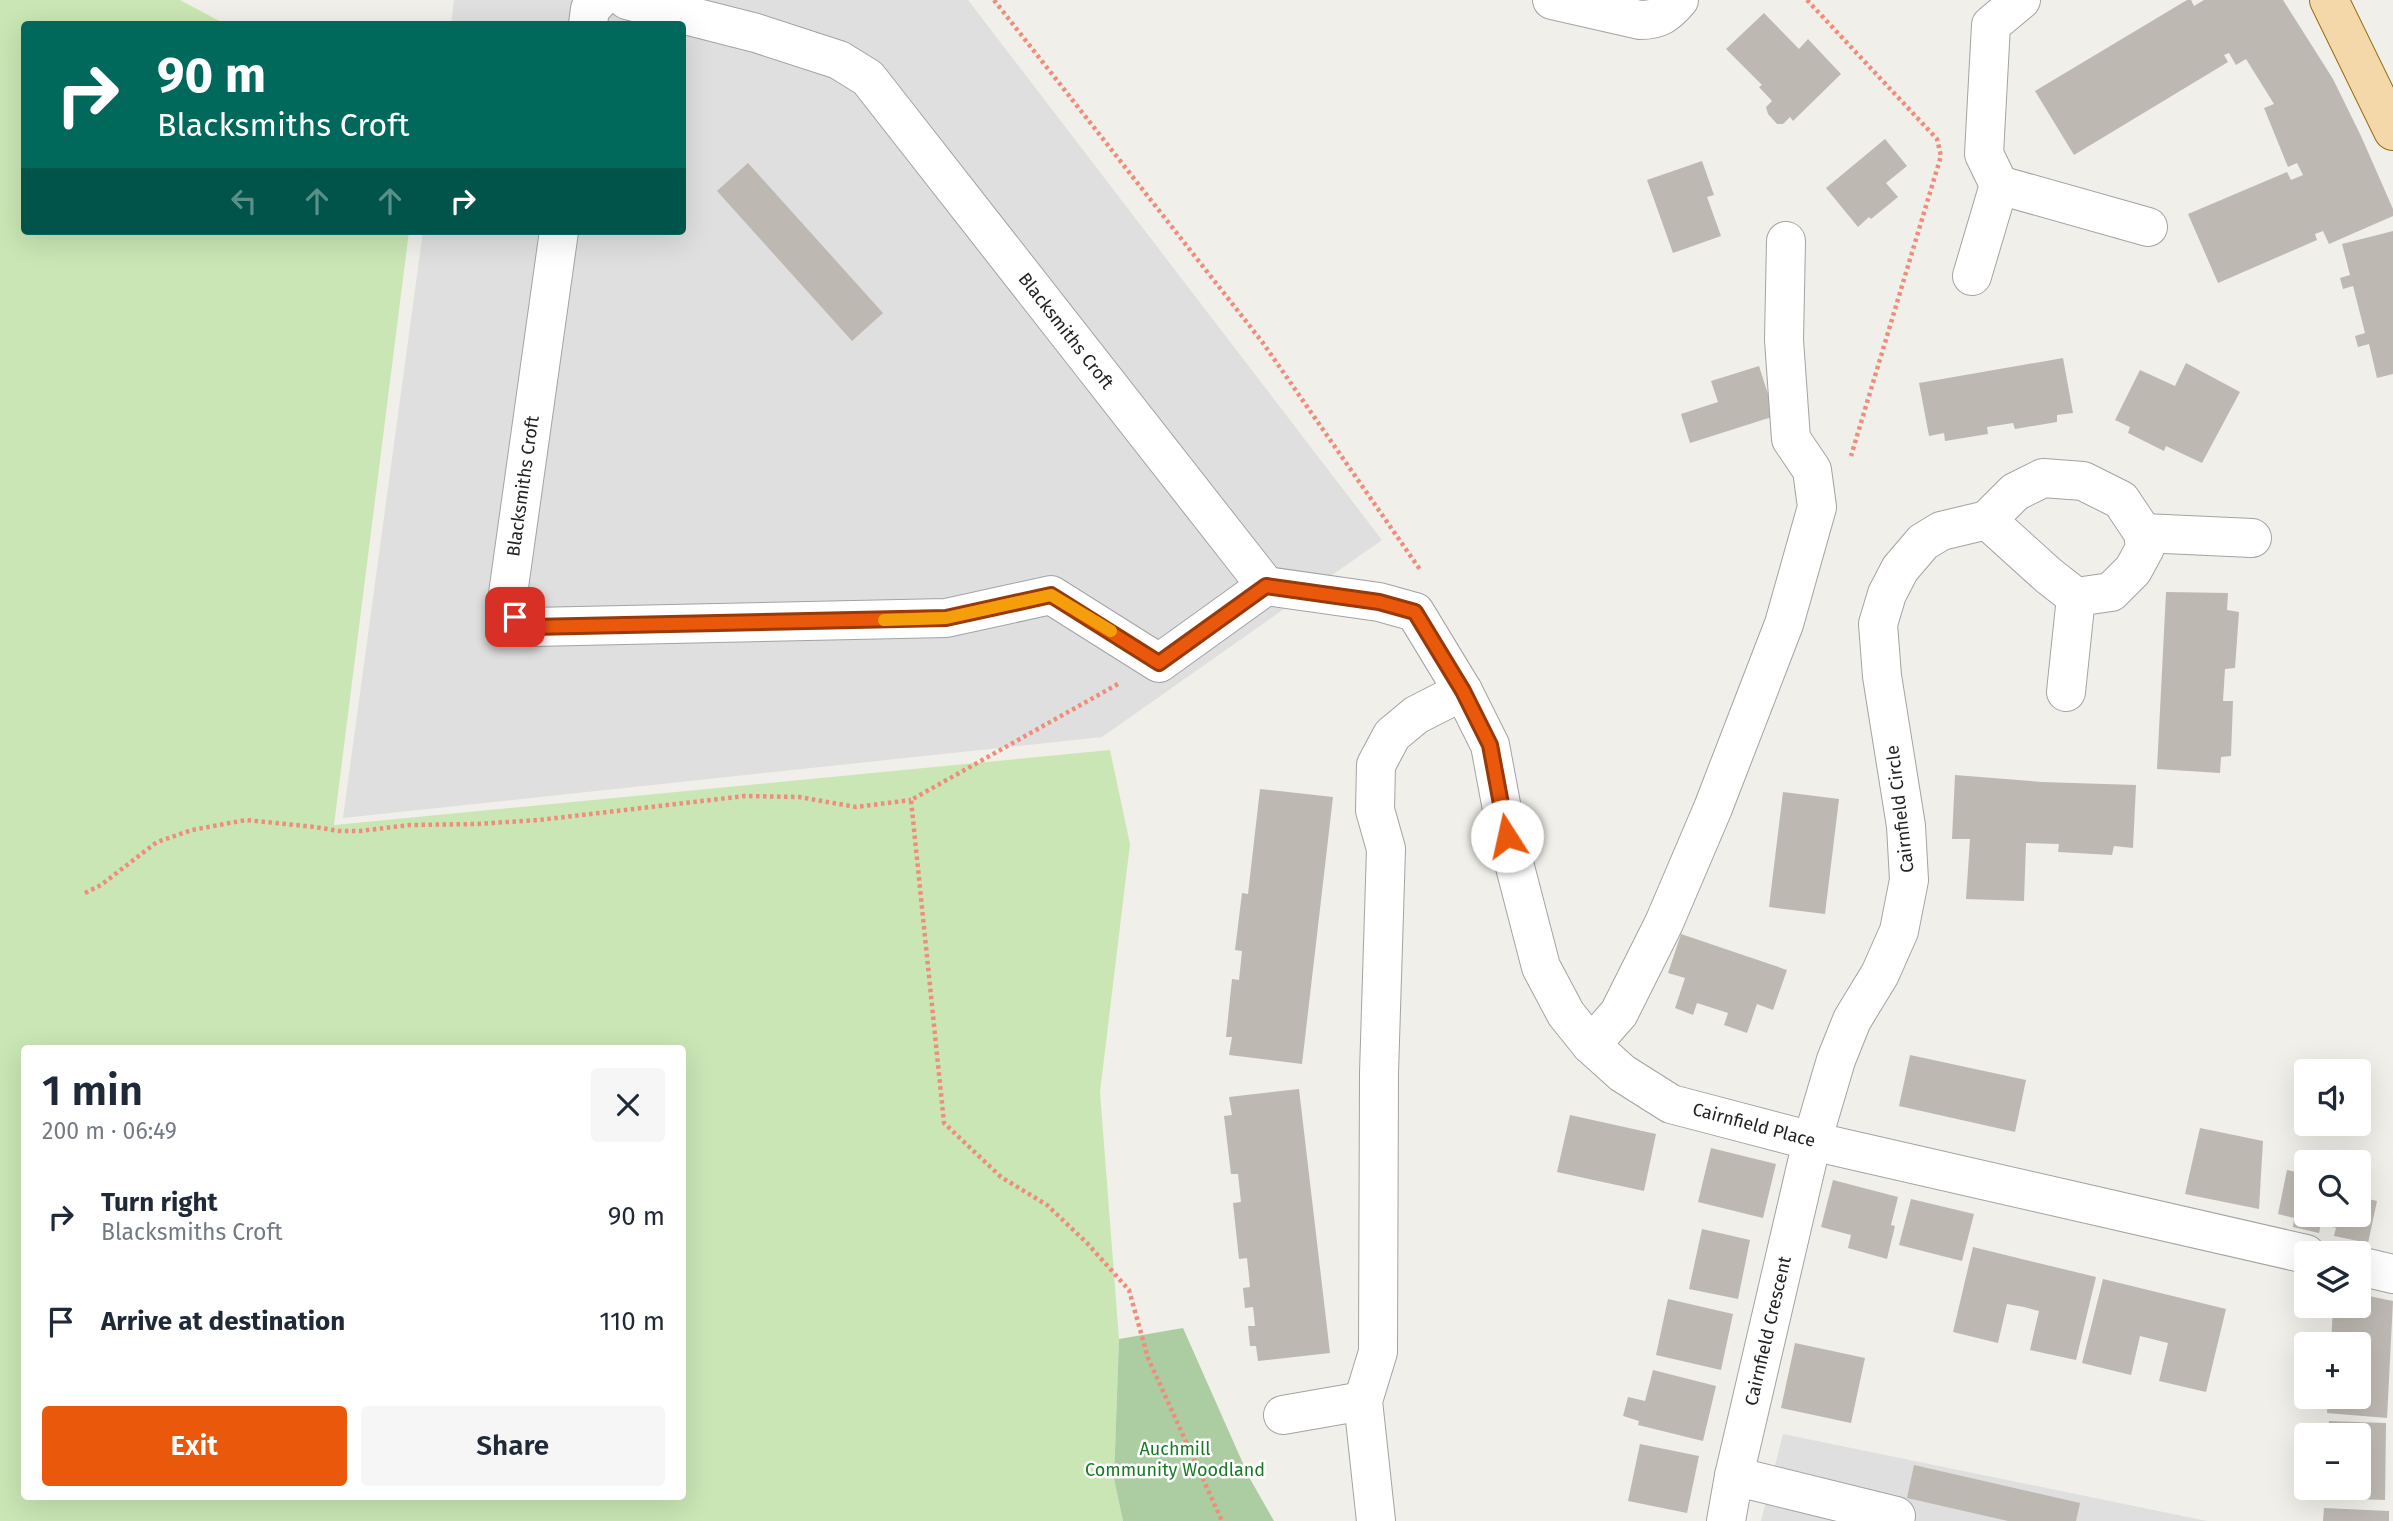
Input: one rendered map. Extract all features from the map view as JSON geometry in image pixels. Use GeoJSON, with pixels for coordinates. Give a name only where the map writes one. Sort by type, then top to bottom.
{"type":"FeatureCollection","features":[{"type":"Feature","properties":{"kind":"main road"},"geometry":{"type":"LineString","coordinates":[[2329,0],[2357,52],[2393,131]]}},
{"type":"Feature","properties":{"kind":"street"},"geometry":{"type":"LineString","coordinates":[[588,21],[590,9],[599,0]]}},
{"type":"Feature","properties":{"kind":"street","name":"Blacksmiths Croft"},"geometry":{"type":"LineString","coordinates":[[627,0],[756,33],[828,56],[868,78],[1266,586]]}},
{"type":"Feature","properties":{"kind":"street"},"geometry":{"type":"LineString","coordinates":[[1552,0],[1640,20],[1651,20],[1665,16],[1679,0]]}},
{"type":"Feature","properties":{"kind":"street"},"geometry":{"type":"LineString","coordinates":[[1972,276],[1999,186],[1984,154],[1991,25],[2021,0]]}},
{"type":"Feature","properties":{"kind":"street"},"geometry":{"type":"LineString","coordinates":[[1999,186],[2148,227]]}},
{"type":"Feature","properties":{"kind":"street","name":"Blacksmiths Croft"},"geometry":{"type":"LineString","coordinates":[[558,235],[507,601],[515,617],[532,627],[946,618],[1051,595],[1159,663]]}},
{"type":"Feature","properties":{"kind":"street"},"geometry":{"type":"LineString","coordinates":[[1591,1045],[1619,1013],[1664,923],[1708,821],[1784,624],[1817,507],[1812,470],[1791,439],[1784,340],[1786,241]]}},
{"type":"Feature","properties":{"kind":"street"},"geometry":{"type":"LineString","coordinates":[[2043,478],[2083,481],[2121,500],[2143,533],[2145,548],[2133,569],[2111,592],[2076,597],[1987,520],[2015,492],[2043,478]]}},
{"type":"Feature","properties":{"kind":"street","name":"Cairnfield Circle"},"geometry":{"type":"LineString","coordinates":[[1812,1141],[1836,1060],[1852,1020],[1880,974],[1899,931],[1909,880],[1906,826],[1882,676],[1878,624],[1887,594],[1900,569],[1923,542],[1941,530],[1987,520]]}},
{"type":"Feature","properties":{"kind":"street"},"geometry":{"type":"LineString","coordinates":[[2143,533],[2252,537]]}},
{"type":"Feature","properties":{"kind":"street"},"geometry":{"type":"LineString","coordinates":[[1159,663],[1266,586],[1379,602],[1415,612]]}},
{"type":"Feature","properties":{"kind":"street"},"geometry":{"type":"LineString","coordinates":[[2066,692],[2076,597]]}},
{"type":"Feature","properties":{"kind":"street","name":"Cairnfield Place"},"geometry":{"type":"LineString","coordinates":[[1415,612],[1463,691],[1490,745],[1507,836],[1541,967],[1566,1014],[1591,1045],[1622,1073],[1671,1104],[1812,1141],[2294,1251]]}},
{"type":"Feature","properties":{"kind":"street"},"geometry":{"type":"LineString","coordinates":[[1376,1521],[1363,1401],[1378,1352],[1379,1073],[1386,849],[1375,810],[1376,765],[1392,735],[1416,715],[1463,691]]}},
{"type":"Feature","properties":{"kind":"street","name":"Cairnfield Crescent"},"geometry":{"type":"LineString","coordinates":[[1726,1521],[1734,1476],[1812,1141]]}},
{"type":"Feature","properties":{"kind":"street"},"geometry":{"type":"LineString","coordinates":[[2371,1269],[2393,1274]]}},
{"type":"Feature","properties":{"kind":"street"},"geometry":{"type":"LineString","coordinates":[[1283,1415],[1363,1401]]}},
{"type":"Feature","properties":{"kind":"street"},"geometry":{"type":"LineString","coordinates":[[1734,1476],[1904,1519]]}},
{"type":"Feature","properties":{"kind":"path"},"geometry":{"type":"LineString","coordinates":[[994,0],[1263,343],[1433,589],[1415,612]]}},
{"type":"Feature","properties":{"kind":"path"},"geometry":{"type":"LineString","coordinates":[[1807,0],[1937,139],[1941,156],[1841,488],[1817,507]]}},
{"type":"Feature","properties":{"kind":"path"},"geometry":{"type":"LineString","coordinates":[[85,893],[101,885],[157,842],[192,830],[246,820],[360,831],[410,825],[565,818],[745,796],[799,797],[856,807],[911,800],[1159,663]]}},
{"type":"Feature","properties":{"kind":"path"},"geometry":{"type":"LineString","coordinates":[[911,800],[944,1124],[1001,1177],[1047,1205],[1087,1242],[1129,1290],[1148,1358],[1222,1521]]}},
{"type":"Feature","properties":{"kind":"shaded area"},"geometry":{"type":"Polygon","coordinates":[[[454,0],[968,0],[1382,540],[1102,737],[343,818],[422,235],[686,235],[686,21],[451,21],[454,0]]]}},
{"type":"Feature","properties":{"kind":"shaded area"},"geometry":{"type":"Polygon","coordinates":[[[1783,1434],[2207,1521],[1761,1521],[1783,1434]]]}},
{"type":"Feature","properties":{"kind":"green space"},"geometry":{"type":"Polygon","coordinates":[[[0,0],[180,0],[219,21],[21,21],[21,235],[408,235],[334,825],[1110,750],[1130,844],[1100,1092],[1119,1339],[1114,1479],[1123,1521],[0,1521],[0,0]]]}},
{"type":"Feature","properties":{"kind":"green space","name":"Auchmill Community Woodland"},"geometry":{"type":"Polygon","coordinates":[[[1183,1328],[1249,1477],[1274,1521],[1123,1521],[1114,1479],[1119,1339],[1183,1328]]]}},
{"type":"Feature","properties":{"kind":"building"},"geometry":{"type":"Polygon","coordinates":[[[2191,0],[2194,6],[2204,0],[2283,0],[2333,79],[2393,209],[2393,216],[2329,244],[2323,231],[2315,234],[2317,240],[2218,283],[2188,214],[2287,172],[2291,180],[2303,175],[2297,163],[2288,167],[2264,108],[2274,104],[2246,59],[2236,65],[2229,53],[2224,55],[2228,62],[2074,155],[2035,91],[2191,0]]]}},
{"type":"Feature","properties":{"kind":"building"},"geometry":{"type":"Polygon","coordinates":[[[1764,13],[1799,49],[1808,39],[1841,74],[1793,121],[1790,117],[1783,124],[1777,124],[1768,114],[1766,107],[1772,101],[1759,87],[1762,85],[1726,49],[1764,13]]]}},
{"type":"Feature","properties":{"kind":"building"},"geometry":{"type":"Polygon","coordinates":[[[1885,139],[1907,166],[1886,183],[1898,197],[1858,227],[1826,188],[1885,139]]]}},
{"type":"Feature","properties":{"kind":"building"},"geometry":{"type":"Polygon","coordinates":[[[1702,161],[1714,195],[1707,197],[1721,236],[1673,253],[1647,180],[1702,161]]]}},
{"type":"Feature","properties":{"kind":"building"},"geometry":{"type":"Polygon","coordinates":[[[748,163],[883,313],[852,341],[717,191],[748,163]]]}},
{"type":"Feature","properties":{"kind":"building"},"geometry":{"type":"Polygon","coordinates":[[[2393,231],[2393,374],[2377,378],[2369,344],[2358,347],[2355,336],[2365,333],[2353,286],[2343,289],[2340,278],[2350,275],[2342,244],[2393,231]]]}},
{"type":"Feature","properties":{"kind":"building"},"geometry":{"type":"Polygon","coordinates":[[[2063,358],[2073,413],[2057,415],[2057,422],[2015,429],[2013,423],[1987,427],[1988,434],[1945,441],[1944,433],[1929,436],[1919,383],[2063,358]]]}},
{"type":"Feature","properties":{"kind":"building"},"geometry":{"type":"Polygon","coordinates":[[[2186,363],[2240,392],[2202,463],[2166,446],[2164,451],[2128,433],[2130,427],[2115,420],[2140,370],[2175,386],[2186,363]]]}},
{"type":"Feature","properties":{"kind":"building"},"geometry":{"type":"Polygon","coordinates":[[[1759,366],[1775,416],[1690,443],[1681,414],[1718,402],[1711,381],[1759,366]]]}},
{"type":"Feature","properties":{"kind":"building"},"geometry":{"type":"Polygon","coordinates":[[[2166,592],[2228,593],[2227,610],[2239,612],[2235,668],[2225,669],[2223,701],[2233,701],[2231,756],[2221,757],[2220,773],[2157,769],[2166,592]]]}},
{"type":"Feature","properties":{"kind":"building"},"geometry":{"type":"Polygon","coordinates":[[[1955,775],[2042,782],[2136,785],[2133,848],[2114,846],[2112,855],[2058,852],[2059,844],[2026,843],[2024,901],[1966,899],[1970,839],[1952,839],[1955,775]]]}},
{"type":"Feature","properties":{"kind":"building"},"geometry":{"type":"Polygon","coordinates":[[[1260,789],[1333,797],[1302,1064],[1229,1055],[1232,1037],[1226,1037],[1232,979],[1239,980],[1242,951],[1235,950],[1242,893],[1248,894],[1260,789]]]}},
{"type":"Feature","properties":{"kind":"building"},"geometry":{"type":"Polygon","coordinates":[[[1783,792],[1839,799],[1825,914],[1769,907],[1783,792]]]}},
{"type":"Feature","properties":{"kind":"building"},"geometry":{"type":"Polygon","coordinates":[[[1681,934],[1787,970],[1773,1010],[1757,1004],[1747,1033],[1724,1025],[1728,1013],[1697,1003],[1693,1015],[1675,1008],[1685,978],[1668,973],[1681,934]]]}},
{"type":"Feature","properties":{"kind":"building"},"geometry":{"type":"Polygon","coordinates":[[[1910,1055],[2026,1080],[2015,1132],[1899,1106],[1910,1055]]]}},
{"type":"Feature","properties":{"kind":"building"},"geometry":{"type":"Polygon","coordinates":[[[1299,1089],[1330,1353],[1258,1361],[1256,1346],[1250,1346],[1248,1326],[1255,1326],[1253,1307],[1245,1308],[1243,1288],[1250,1287],[1247,1258],[1239,1259],[1233,1203],[1241,1202],[1238,1174],[1231,1174],[1224,1116],[1232,1115],[1229,1097],[1299,1089]]]}},
{"type":"Feature","properties":{"kind":"building"},"geometry":{"type":"Polygon","coordinates":[[[1570,1115],[1656,1134],[1644,1191],[1557,1172],[1570,1115]]]}},
{"type":"Feature","properties":{"kind":"building"},"geometry":{"type":"Polygon","coordinates":[[[2200,1128],[2263,1141],[2259,1209],[2185,1194],[2200,1128]]]}},
{"type":"Feature","properties":{"kind":"building"},"geometry":{"type":"Polygon","coordinates":[[[1711,1148],[1776,1164],[1763,1218],[1698,1202],[1711,1148]]]}},
{"type":"Feature","properties":{"kind":"building"},"geometry":{"type":"Polygon","coordinates":[[[2287,1170],[2294,1171],[2294,1218],[2278,1214],[2287,1170]]]}},
{"type":"Feature","properties":{"kind":"building"},"geometry":{"type":"Polygon","coordinates":[[[1833,1180],[1898,1197],[1891,1225],[1895,1226],[1887,1259],[1848,1248],[1851,1235],[1821,1227],[1833,1180]]]}},
{"type":"Feature","properties":{"kind":"building"},"geometry":{"type":"Polygon","coordinates":[[[1911,1199],[1974,1214],[1962,1261],[1899,1245],[1911,1199]]]}},
{"type":"Feature","properties":{"kind":"building"},"geometry":{"type":"Polygon","coordinates":[[[2371,1200],[2377,1201],[2368,1241],[2334,1236],[2336,1228],[2332,1227],[2371,1227],[2371,1200]]]}},
{"type":"Feature","properties":{"kind":"building"},"geometry":{"type":"Polygon","coordinates":[[[2294,1218],[2294,1227],[2320,1227],[2319,1233],[2293,1227],[2294,1218]]]}},
{"type":"Feature","properties":{"kind":"building"},"geometry":{"type":"Polygon","coordinates":[[[1702,1229],[1750,1240],[1738,1299],[1689,1289],[1702,1229]]]}},
{"type":"Feature","properties":{"kind":"building"},"geometry":{"type":"Polygon","coordinates":[[[1973,1247],[2096,1277],[2076,1360],[2030,1350],[2039,1311],[2024,1307],[2007,1304],[1998,1343],[1953,1332],[1973,1247]]]}},
{"type":"Feature","properties":{"kind":"building"},"geometry":{"type":"Polygon","coordinates":[[[2103,1279],[2226,1309],[2206,1392],[2159,1381],[2168,1343],[2140,1336],[2131,1375],[2082,1363],[2103,1279]]]}},
{"type":"Feature","properties":{"kind":"building"},"geometry":{"type":"Polygon","coordinates":[[[2371,1296],[2393,1301],[2387,1418],[2327,1413],[2327,1409],[2371,1409],[2371,1332],[2332,1332],[2332,1318],[2371,1318],[2371,1296]]]}},
{"type":"Feature","properties":{"kind":"building"},"geometry":{"type":"Polygon","coordinates":[[[1668,1299],[1733,1314],[1721,1370],[1656,1355],[1668,1299]]]}},
{"type":"Feature","properties":{"kind":"building"},"geometry":{"type":"Polygon","coordinates":[[[1795,1343],[1865,1358],[1851,1423],[1781,1408],[1795,1343]]]}},
{"type":"Feature","properties":{"kind":"building"},"geometry":{"type":"Polygon","coordinates":[[[1653,1370],[1716,1386],[1703,1441],[1638,1425],[1639,1421],[1623,1416],[1628,1397],[1645,1401],[1653,1370]]]}},
{"type":"Feature","properties":{"kind":"building"},"geometry":{"type":"Polygon","coordinates":[[[2329,1421],[2386,1423],[2385,1500],[2371,1500],[2371,1423],[2329,1421]]]}},
{"type":"Feature","properties":{"kind":"building"},"geometry":{"type":"Polygon","coordinates":[[[1640,1444],[1699,1456],[1687,1513],[1628,1501],[1640,1444]]]}},
{"type":"Feature","properties":{"kind":"building"},"geometry":{"type":"Polygon","coordinates":[[[1914,1465],[2080,1503],[2076,1521],[2008,1521],[1907,1498],[1914,1465]]]}},
{"type":"Feature","properties":{"kind":"building"},"geometry":{"type":"Polygon","coordinates":[[[2324,1508],[2389,1511],[2389,1521],[2323,1521],[2324,1508]]]}},
{"type":"Feature","properties":{"kind":"slow traffic"},"geometry":{"type":"LineString","coordinates":[[884,620],[946,618],[1051,595],[1111,631]]}},
{"type":"Feature","properties":{"kind":"route"},"geometry":{"type":"LineString","coordinates":[[515,617],[532,627],[946,618],[1051,595],[1159,663],[1266,586],[1379,602],[1415,612],[1463,691],[1490,745],[1507,836]]}}]}
